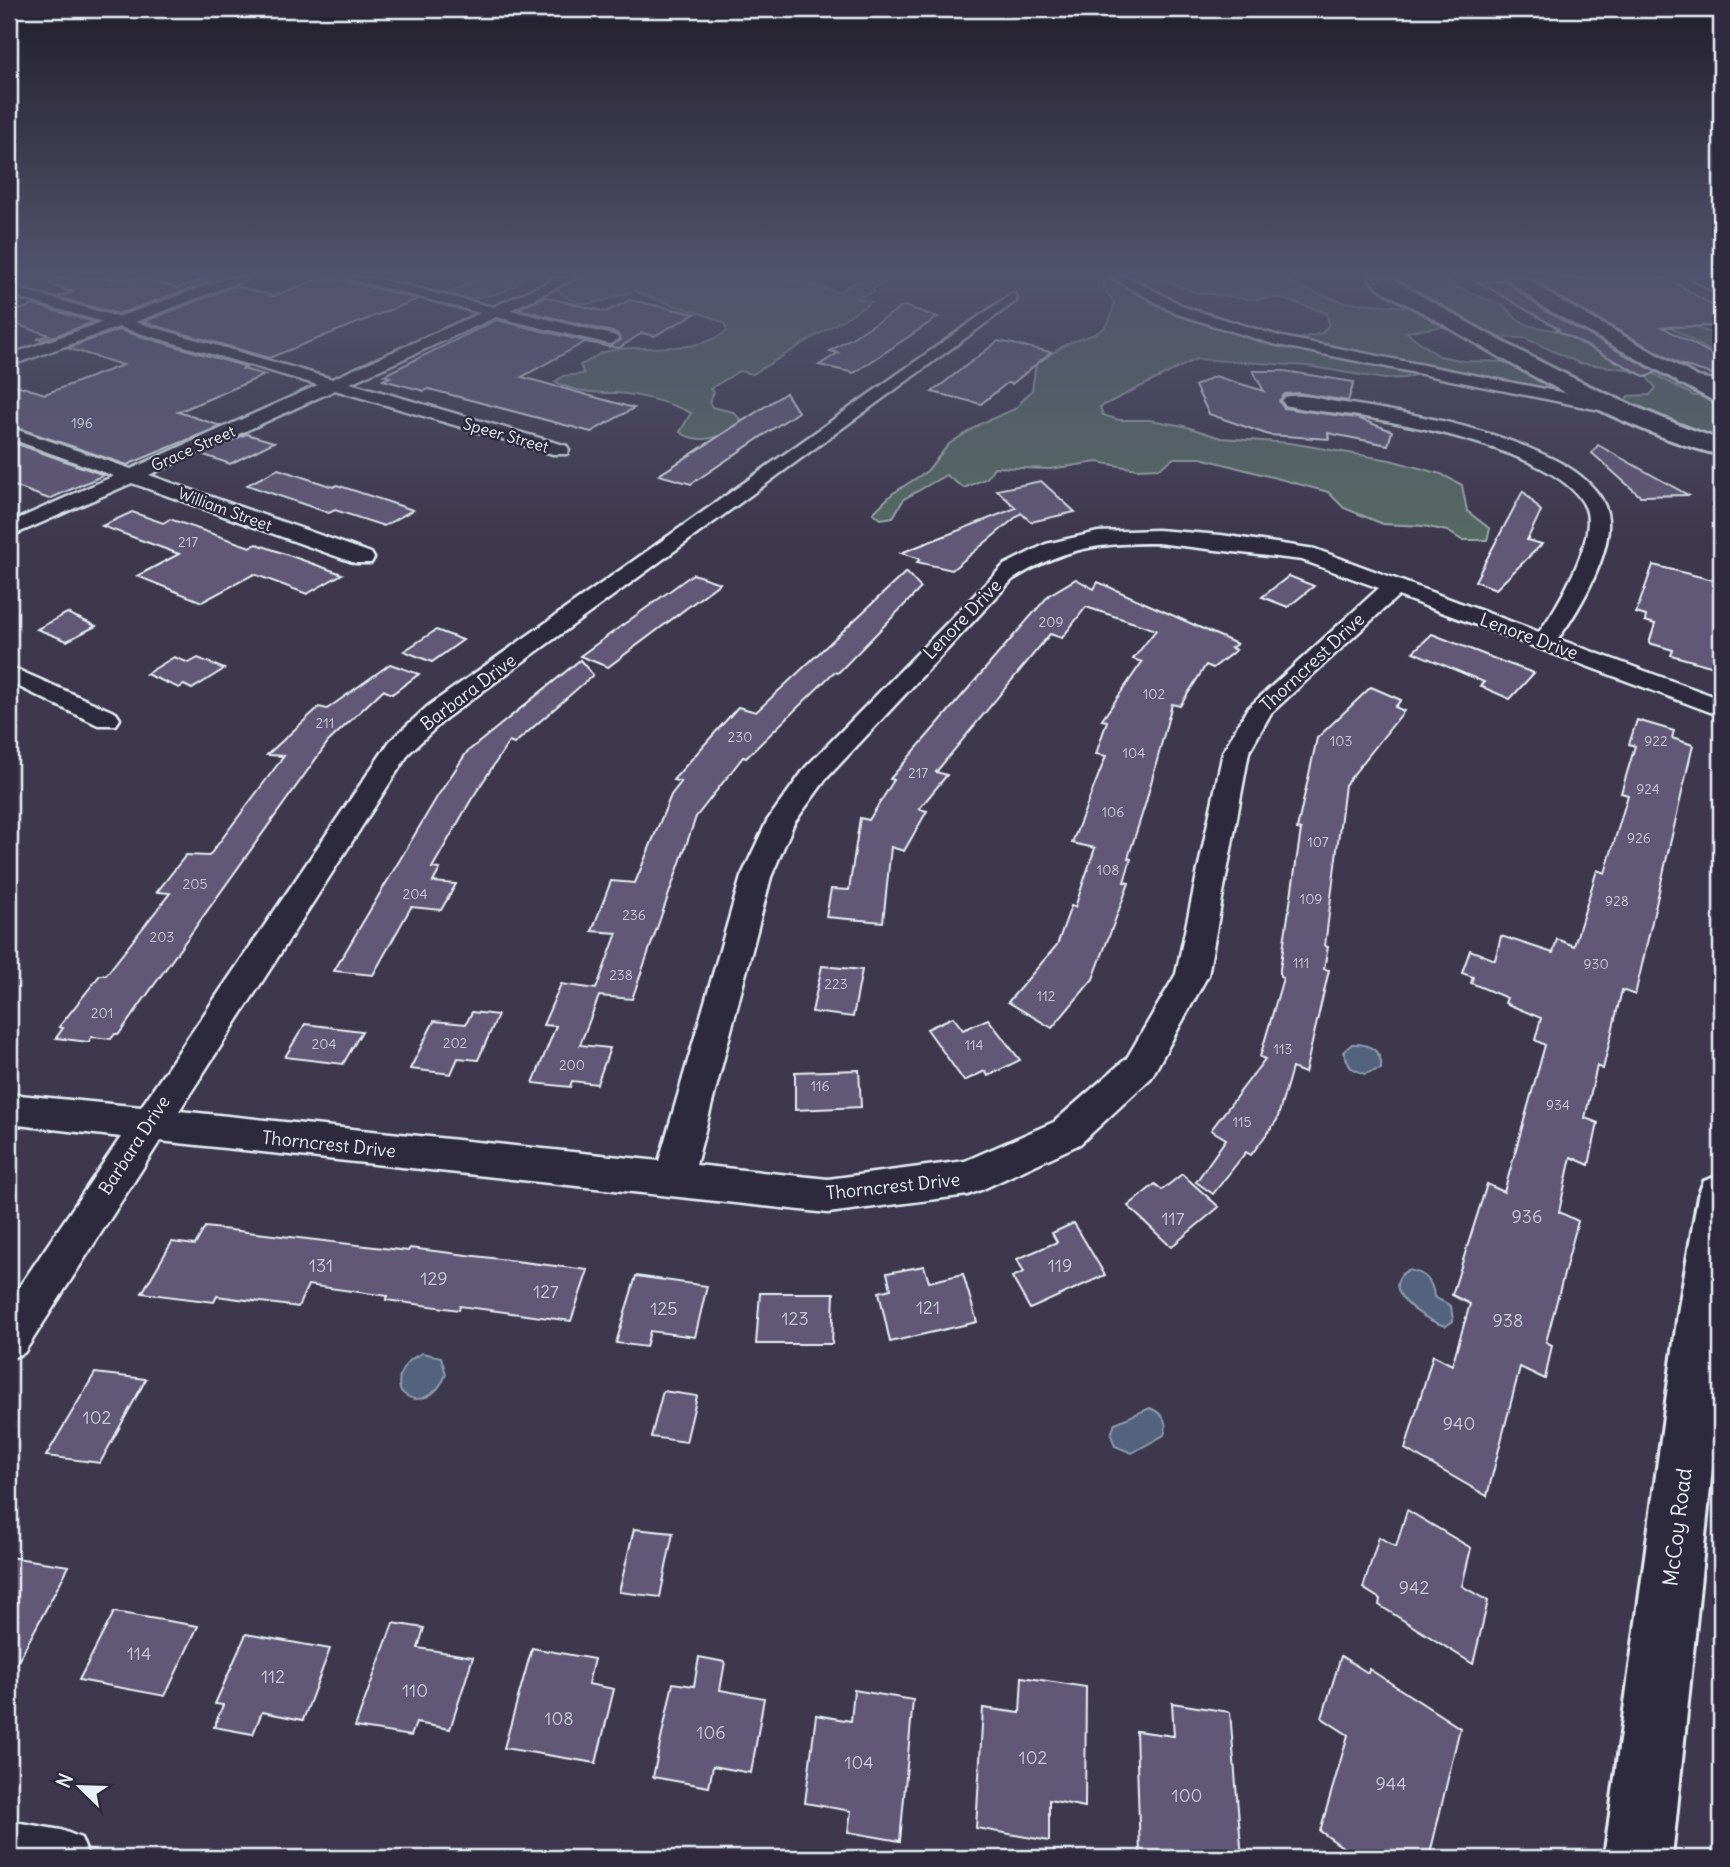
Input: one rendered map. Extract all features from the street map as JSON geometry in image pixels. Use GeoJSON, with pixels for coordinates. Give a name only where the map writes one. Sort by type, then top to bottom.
{"type":"FeatureCollection","features":[{"type":"Feature","properties":{"kind":"street","name":"Speer Street"},"geometry":{"type":"LineString","coordinates":[[266,365],[560,450]]}},
{"type":"Feature","properties":{"kind":"street","name":"Grace Street"},"geometry":{"type":"LineString","coordinates":[[9,531],[378,365]]}},
{"type":"Feature","properties":{"kind":"street","name":"Barbara Drive"},"geometry":{"type":"LineString","coordinates":[[9,1338],[147,1125],[399,747],[437,712],[918,365]]}},
{"type":"Feature","properties":{"kind":"street"},"geometry":{"type":"LineString","coordinates":[[1400,365],[1605,406]]}},
{"type":"Feature","properties":{"kind":"street"},"geometry":{"type":"LineString","coordinates":[[1524,365],[1605,406],[1721,448]]}},
{"type":"Feature","properties":{"kind":"street"},"geometry":{"type":"LineString","coordinates":[[1659,365],[1721,399]]}},
{"type":"Feature","properties":{"kind":"street"},"geometry":{"type":"LineString","coordinates":[[1685,380],[1721,386]]}},
{"type":"Feature","properties":{"kind":"street"},"geometry":{"type":"LineString","coordinates":[[1291,401],[1381,414],[1488,440],[1545,463],[1589,496],[1597,510],[1592,552],[1559,624],[1544,642]]}},
{"type":"Feature","properties":{"kind":"street","name":"William Street"},"geometry":{"type":"LineString","coordinates":[[9,432],[363,558]]}},
{"type":"Feature","properties":{"kind":"street","name":"Lenore Drive"},"geometry":{"type":"LineString","coordinates":[[673,1179],[756,877],[781,821],[816,773],[1004,575],[1031,558],[1072,543],[1128,537],[1247,544],[1307,554],[1721,708]]}},
{"type":"Feature","properties":{"kind":"street","name":"Thorncrest Drive"},"geometry":{"type":"LineString","coordinates":[[9,1109],[828,1196],[968,1178],[1067,1133],[1139,1068],[1192,975],[1236,751],[1260,709],[1395,586]]}},
{"type":"Feature","properties":{"kind":"street"},"geometry":{"type":"LineString","coordinates":[[9,673],[107,719]]}},
{"type":"Feature","properties":{"kind":"street","name":"McCoy Road"},"geometry":{"type":"LineString","coordinates":[[1638,1858],[1701,1327],[1721,1196]]}},
{"type":"Feature","properties":{"kind":"street"},"geometry":{"type":"LineString","coordinates":[[9,1849],[61,1858]]}},
{"type":"Feature","properties":{"kind":"green space"},"geometry":{"type":"Polygon","coordinates":[[[580,365],[768,365],[753,374],[739,371],[710,389],[714,392],[709,402],[712,407],[733,412],[742,421],[720,435],[704,439],[680,432],[691,413],[675,406],[623,393],[577,390],[555,382],[563,376],[584,374],[580,365]]]}},
{"type":"Feature","properties":{"kind":"green space"},"geometry":{"type":"Polygon","coordinates":[[[1036,365],[1184,365],[1100,407],[1103,415],[1119,420],[1150,420],[1184,426],[1221,438],[1290,443],[1390,460],[1441,474],[1462,485],[1467,511],[1490,529],[1487,540],[1462,540],[1447,531],[1424,526],[1383,524],[1344,508],[1328,492],[1201,458],[1174,458],[1160,468],[1137,469],[1097,462],[1050,469],[994,467],[987,478],[964,488],[946,475],[904,499],[893,517],[881,519],[873,513],[892,494],[927,471],[949,444],[982,423],[1015,409],[1032,390],[1036,365]]]}},
{"type":"Feature","properties":{"kind":"green space"},"geometry":{"type":"Polygon","coordinates":[[[1293,365],[1386,365],[1424,372],[1405,378],[1384,379],[1293,365]]]}},
{"type":"Feature","properties":{"kind":"green space"},"geometry":{"type":"Polygon","coordinates":[[[1404,365],[1522,365],[1592,402],[1404,365]]]}},
{"type":"Feature","properties":{"kind":"green space"},"geometry":{"type":"Polygon","coordinates":[[[1596,365],[1638,365],[1694,396],[1721,394],[1721,445],[1645,420],[1625,401],[1628,396],[1650,395],[1656,388],[1647,377],[1626,369],[1596,365]]]}},
{"type":"Feature","properties":{"kind":"water"},"geometry":{"type":"Polygon","coordinates":[[[1352,1044],[1374,1049],[1380,1057],[1381,1069],[1364,1074],[1351,1068],[1343,1052],[1352,1044]]]}},
{"type":"Feature","properties":{"kind":"water"},"geometry":{"type":"Polygon","coordinates":[[[1408,1270],[1426,1278],[1432,1286],[1434,1297],[1451,1306],[1453,1321],[1446,1326],[1437,1323],[1407,1303],[1397,1286],[1399,1277],[1408,1270]]]}},
{"type":"Feature","properties":{"kind":"water"},"geometry":{"type":"Polygon","coordinates":[[[422,1353],[441,1357],[446,1374],[433,1393],[427,1397],[413,1399],[400,1390],[401,1372],[407,1363],[422,1353]]]}},
{"type":"Feature","properties":{"kind":"water"},"geometry":{"type":"Polygon","coordinates":[[[1150,1408],[1163,1418],[1166,1426],[1164,1435],[1132,1453],[1115,1446],[1111,1435],[1115,1423],[1150,1408]]]}},
{"type":"Feature","properties":{"kind":"building"},"geometry":{"type":"Polygon","coordinates":[[[123,365],[241,365],[247,367],[243,369],[265,375],[178,412],[221,426],[127,465],[9,425],[9,383],[45,394],[123,365]]]}},
{"type":"Feature","properties":{"kind":"building"},"geometry":{"type":"Polygon","coordinates":[[[404,365],[543,365],[522,377],[634,408],[591,432],[429,389],[424,391],[383,380],[390,377],[384,375],[404,365]]]}},
{"type":"Feature","properties":{"kind":"building"},"geometry":{"type":"Polygon","coordinates":[[[820,365],[866,365],[854,373],[820,365]]]}},
{"type":"Feature","properties":{"kind":"building"},"geometry":{"type":"Polygon","coordinates":[[[967,365],[1035,365],[981,404],[932,392],[967,365]]]}},
{"type":"Feature","properties":{"kind":"building"},"geometry":{"type":"Polygon","coordinates":[[[1623,365],[1644,365],[1657,372],[1646,377],[1623,365]]]}},
{"type":"Feature","properties":{"kind":"building"},"geometry":{"type":"Polygon","coordinates":[[[1683,365],[1721,365],[1721,377],[1683,365]]]}},
{"type":"Feature","properties":{"kind":"building"},"geometry":{"type":"Polygon","coordinates":[[[1253,371],[1284,371],[1354,382],[1348,401],[1298,393],[1285,394],[1279,401],[1284,408],[1357,418],[1392,431],[1388,445],[1328,433],[1329,439],[1269,435],[1209,414],[1195,386],[1215,376],[1264,391],[1253,371]]]}},
{"type":"Feature","properties":{"kind":"building"},"geometry":{"type":"Polygon","coordinates":[[[786,393],[798,412],[691,484],[659,475],[786,393]]]}},
{"type":"Feature","properties":{"kind":"building"},"geometry":{"type":"Polygon","coordinates":[[[246,434],[274,442],[230,464],[201,454],[246,434]]]}},
{"type":"Feature","properties":{"kind":"building"},"geometry":{"type":"Polygon","coordinates":[[[9,441],[104,475],[49,499],[9,484],[9,441]]]}},
{"type":"Feature","properties":{"kind":"building"},"geometry":{"type":"Polygon","coordinates":[[[1598,445],[1688,495],[1640,496],[1592,453],[1598,445]]]}},
{"type":"Feature","properties":{"kind":"building"},"geometry":{"type":"Polygon","coordinates":[[[278,469],[413,510],[384,526],[335,510],[329,513],[247,485],[278,469]]]}},
{"type":"Feature","properties":{"kind":"building"},"geometry":{"type":"Polygon","coordinates":[[[1041,481],[1075,512],[1031,522],[1021,513],[952,570],[917,562],[920,559],[901,553],[1016,508],[997,490],[1041,481]]]}},
{"type":"Feature","properties":{"kind":"building"},"geometry":{"type":"Polygon","coordinates":[[[1523,491],[1541,511],[1527,540],[1542,544],[1496,589],[1475,581],[1523,491]]]}},
{"type":"Feature","properties":{"kind":"building"},"geometry":{"type":"Polygon","coordinates":[[[132,512],[163,523],[170,519],[250,547],[257,544],[342,574],[307,594],[254,574],[202,602],[137,576],[179,554],[102,526],[132,512]]]}},
{"type":"Feature","properties":{"kind":"building"},"geometry":{"type":"Polygon","coordinates":[[[1653,565],[1721,582],[1721,634],[1714,667],[1671,655],[1673,650],[1649,643],[1655,624],[1645,621],[1646,616],[1636,613],[1653,565]]]}},
{"type":"Feature","properties":{"kind":"building"},"geometry":{"type":"Polygon","coordinates":[[[906,572],[921,588],[838,673],[834,672],[746,758],[743,757],[696,817],[632,999],[599,996],[580,1045],[610,1048],[597,1084],[572,1081],[570,1087],[533,1083],[556,1026],[543,1025],[561,984],[596,989],[617,933],[592,931],[611,881],[635,883],[671,795],[681,782],[673,780],[738,707],[756,712],[906,572]]]}},
{"type":"Feature","properties":{"kind":"building"},"geometry":{"type":"Polygon","coordinates":[[[693,574],[720,583],[608,667],[580,656],[693,574]]]}},
{"type":"Feature","properties":{"kind":"building"},"geometry":{"type":"Polygon","coordinates":[[[1289,576],[1314,586],[1288,607],[1262,597],[1289,576]]]}},
{"type":"Feature","properties":{"kind":"building"},"geometry":{"type":"Polygon","coordinates":[[[1076,579],[1094,589],[1098,582],[1237,644],[1231,648],[1236,650],[1213,668],[1206,665],[1180,706],[1172,704],[1128,858],[1131,859],[1124,882],[1129,883],[1093,979],[1052,1028],[1008,1002],[1057,945],[1071,906],[1075,907],[1095,848],[1072,843],[1106,756],[1096,754],[1107,721],[1102,720],[1142,662],[1133,659],[1156,630],[1086,607],[1062,638],[1050,634],[936,772],[947,775],[919,809],[927,811],[904,851],[891,847],[883,922],[826,917],[831,889],[849,890],[860,818],[869,820],[894,780],[890,779],[1049,595],[1076,579]]]}},
{"type":"Feature","properties":{"kind":"building"},"geometry":{"type":"Polygon","coordinates":[[[67,613],[96,626],[67,641],[37,629],[67,613]]]}},
{"type":"Feature","properties":{"kind":"building"},"geometry":{"type":"Polygon","coordinates":[[[436,630],[463,640],[432,662],[404,651],[436,630]]]}},
{"type":"Feature","properties":{"kind":"building"},"geometry":{"type":"Polygon","coordinates":[[[1432,634],[1534,673],[1510,699],[1480,686],[1484,682],[1413,652],[1432,634]]]}},
{"type":"Feature","properties":{"kind":"building"},"geometry":{"type":"Polygon","coordinates":[[[174,657],[189,663],[198,658],[224,669],[192,689],[184,685],[179,688],[146,674],[174,657]]]}},
{"type":"Feature","properties":{"kind":"building"},"geometry":{"type":"Polygon","coordinates":[[[580,660],[593,675],[514,744],[509,742],[471,800],[432,868],[440,869],[433,882],[456,884],[441,910],[411,907],[373,975],[334,971],[437,797],[467,752],[580,660]]]}},
{"type":"Feature","properties":{"kind":"building"},"geometry":{"type":"Polygon","coordinates":[[[390,664],[419,674],[392,694],[383,690],[328,742],[119,1034],[115,1034],[111,1039],[92,1037],[88,1042],[56,1038],[63,1028],[59,1027],[100,975],[106,975],[170,893],[157,892],[186,855],[209,856],[284,756],[267,755],[319,707],[327,709],[390,664]]]}},
{"type":"Feature","properties":{"kind":"building"},"geometry":{"type":"Polygon","coordinates":[[[1371,687],[1401,700],[1395,707],[1404,711],[1345,785],[1325,946],[1328,947],[1324,969],[1329,970],[1305,1073],[1292,1068],[1277,1120],[1251,1155],[1246,1152],[1213,1194],[1196,1182],[1226,1139],[1211,1130],[1265,1059],[1260,1057],[1283,978],[1280,977],[1280,969],[1301,830],[1297,829],[1317,738],[1371,687]]]}},
{"type":"Feature","properties":{"kind":"building"},"geometry":{"type":"Polygon","coordinates":[[[1637,720],[1674,731],[1672,738],[1693,745],[1635,995],[1622,990],[1603,1069],[1597,1066],[1585,1118],[1598,1123],[1589,1165],[1571,1157],[1559,1212],[1578,1221],[1546,1342],[1552,1345],[1545,1379],[1520,1367],[1487,1496],[1405,1449],[1433,1355],[1452,1365],[1470,1304],[1452,1295],[1487,1184],[1504,1192],[1545,1045],[1535,1040],[1541,1018],[1505,1003],[1507,998],[1471,983],[1473,977],[1462,973],[1470,950],[1495,960],[1501,936],[1553,953],[1557,939],[1574,946],[1597,870],[1605,873],[1628,795],[1621,793],[1635,746],[1629,744],[1637,720]]]}},
{"type":"Feature","properties":{"kind":"building"},"geometry":{"type":"Polygon","coordinates":[[[822,966],[862,970],[853,1017],[812,1012],[822,966]]]}},
{"type":"Feature","properties":{"kind":"building"},"geometry":{"type":"Polygon","coordinates":[[[472,1012],[498,1015],[478,1060],[458,1058],[451,1074],[410,1069],[434,1021],[466,1024],[472,1012]]]}},
{"type":"Feature","properties":{"kind":"building"},"geometry":{"type":"Polygon","coordinates":[[[953,1017],[963,1030],[988,1019],[1020,1060],[988,1076],[985,1071],[964,1081],[927,1029],[953,1017]]]}},
{"type":"Feature","properties":{"kind":"building"},"geometry":{"type":"Polygon","coordinates":[[[305,1024],[362,1031],[343,1064],[285,1057],[305,1024]]]}},
{"type":"Feature","properties":{"kind":"building"},"geometry":{"type":"Polygon","coordinates":[[[859,1070],[861,1107],[795,1110],[795,1072],[859,1070]]]}},
{"type":"Feature","properties":{"kind":"building"},"geometry":{"type":"Polygon","coordinates":[[[1182,1174],[1219,1207],[1171,1247],[1128,1206],[1155,1184],[1162,1190],[1182,1174]]]}},
{"type":"Feature","properties":{"kind":"building"},"geometry":{"type":"Polygon","coordinates":[[[1074,1223],[1105,1275],[1030,1309],[1012,1277],[1024,1272],[1017,1259],[1057,1242],[1052,1233],[1074,1223]]]}},
{"type":"Feature","properties":{"kind":"building"},"geometry":{"type":"Polygon","coordinates":[[[205,1227],[588,1270],[571,1321],[460,1306],[459,1310],[386,1300],[388,1296],[308,1285],[298,1307],[217,1296],[214,1302],[142,1293],[172,1242],[195,1245],[205,1227]]]}},
{"type":"Feature","properties":{"kind":"building"},"geometry":{"type":"Polygon","coordinates":[[[924,1266],[929,1282],[963,1274],[977,1322],[890,1342],[879,1292],[891,1289],[887,1273],[924,1266]]]}},
{"type":"Feature","properties":{"kind":"building"},"geometry":{"type":"Polygon","coordinates":[[[636,1276],[707,1286],[695,1337],[650,1331],[646,1347],[616,1343],[636,1276]]]}},
{"type":"Feature","properties":{"kind":"building"},"geometry":{"type":"Polygon","coordinates":[[[760,1293],[834,1293],[832,1344],[756,1344],[760,1293]]]}},
{"type":"Feature","properties":{"kind":"building"},"geometry":{"type":"Polygon","coordinates":[[[95,1373],[146,1379],[100,1463],[46,1456],[95,1373]]]}},
{"type":"Feature","properties":{"kind":"building"},"geometry":{"type":"Polygon","coordinates":[[[663,1391],[697,1396],[686,1442],[651,1437],[663,1391]]]}},
{"type":"Feature","properties":{"kind":"building"},"geometry":{"type":"Polygon","coordinates":[[[1407,1510],[1471,1548],[1462,1586],[1488,1601],[1473,1664],[1379,1605],[1380,1599],[1363,1588],[1379,1537],[1396,1547],[1407,1510]]]}},
{"type":"Feature","properties":{"kind":"building"},"geometry":{"type":"Polygon","coordinates":[[[634,1529],[673,1533],[660,1597],[619,1592],[634,1529]]]}},
{"type":"Feature","properties":{"kind":"building"},"geometry":{"type":"Polygon","coordinates":[[[9,1557],[69,1566],[9,1678],[9,1557]]]}},
{"type":"Feature","properties":{"kind":"building"},"geometry":{"type":"Polygon","coordinates":[[[114,1612],[198,1626],[165,1696],[79,1680],[114,1612]]]}},
{"type":"Feature","properties":{"kind":"building"},"geometry":{"type":"Polygon","coordinates":[[[393,1623],[424,1628],[418,1648],[473,1657],[450,1729],[416,1723],[411,1736],[355,1727],[393,1623]]]}},
{"type":"Feature","properties":{"kind":"building"},"geometry":{"type":"Polygon","coordinates":[[[246,1634],[330,1649],[303,1720],[262,1712],[253,1734],[214,1727],[223,1705],[215,1704],[246,1634]]]}},
{"type":"Feature","properties":{"kind":"building"},"geometry":{"type":"Polygon","coordinates":[[[532,1648],[594,1659],[588,1684],[614,1689],[596,1763],[504,1748],[532,1648]]]}},
{"type":"Feature","properties":{"kind":"building"},"geometry":{"type":"Polygon","coordinates":[[[1341,1656],[1368,1673],[1369,1669],[1460,1728],[1429,1858],[1358,1858],[1320,1831],[1348,1735],[1322,1718],[1341,1656]]]}},
{"type":"Feature","properties":{"kind":"building"},"geometry":{"type":"Polygon","coordinates":[[[699,1657],[725,1662],[720,1690],[764,1698],[751,1773],[713,1766],[709,1787],[653,1777],[673,1683],[694,1686],[699,1657]]]}},
{"type":"Feature","properties":{"kind":"building"},"geometry":{"type":"Polygon","coordinates":[[[1022,1677],[1086,1687],[1085,1807],[1049,1800],[1049,1841],[976,1828],[983,1708],[1020,1713],[1022,1677]]]}},
{"type":"Feature","properties":{"kind":"building"},"geometry":{"type":"Polygon","coordinates":[[[854,1690],[913,1700],[900,1841],[848,1832],[851,1811],[805,1803],[816,1715],[851,1721],[854,1690]]]}},
{"type":"Feature","properties":{"kind":"building"},"geometry":{"type":"Polygon","coordinates":[[[1172,1703],[1230,1712],[1242,1858],[1163,1858],[1140,1854],[1136,1731],[1174,1736],[1172,1703]]]}}]}
